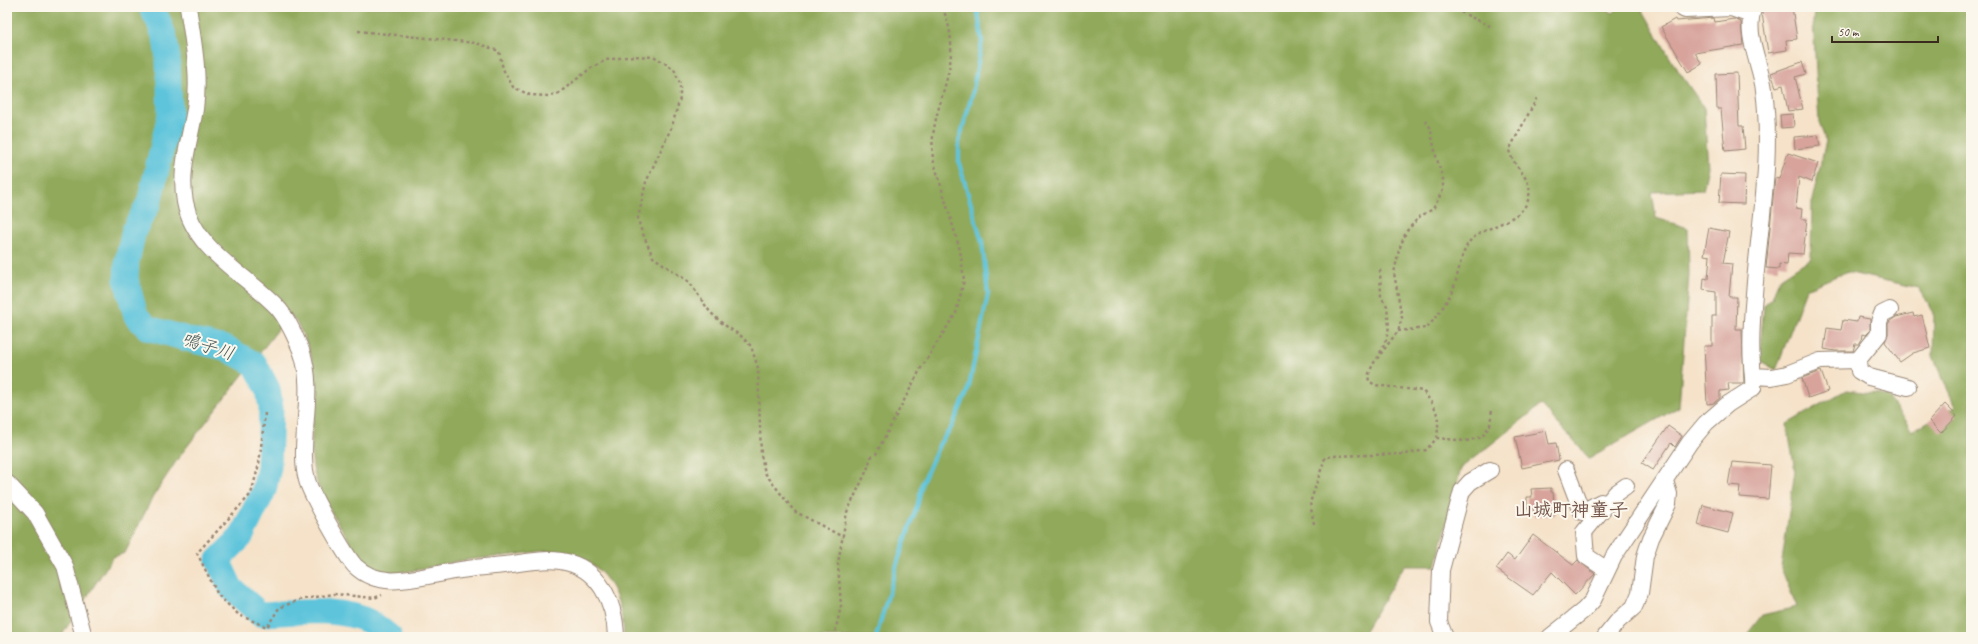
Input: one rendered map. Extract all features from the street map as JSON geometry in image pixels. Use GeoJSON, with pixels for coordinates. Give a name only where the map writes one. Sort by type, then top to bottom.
{"type":"FeatureCollection","features":[{"type":"Feature","properties":{"kind":"street"},"geometry":{"type":"LineString","coordinates":[[188,7],[196,65],[195,108],[184,167],[185,202],[193,227],[209,248],[277,307],[289,326],[301,351],[308,376],[304,458],[307,482],[332,530],[354,565],[370,577],[389,582],[459,570],[534,561],[561,561],[584,569],[597,580],[608,597],[615,619],[616,637]]}},
{"type":"Feature","properties":{"kind":"street"},"geometry":{"type":"LineString","coordinates":[[1550,637],[1584,610],[1593,600],[1607,570],[1625,538],[1690,442],[1706,423],[1728,404],[1753,388],[1754,376],[1752,364],[1754,294],[1764,212],[1767,166],[1764,90],[1751,30],[1752,11],[1731,8],[1685,10],[1680,7]]}},
{"type":"Feature","properties":{"kind":"street"},"geometry":{"type":"LineString","coordinates":[[1890,310],[1882,314],[1879,322],[1879,334],[1858,360],[1859,371],[1870,377],[1908,387]]}},
{"type":"Feature","properties":{"kind":"street"},"geometry":{"type":"LineString","coordinates":[[1754,376],[1771,377],[1787,374],[1820,360],[1858,360]]}},
{"type":"Feature","properties":{"kind":"street"},"geometry":{"type":"LineString","coordinates":[[1445,637],[1439,622],[1441,570],[1460,497],[1462,490],[1470,482],[1490,470]]}},
{"type":"Feature","properties":{"kind":"street"},"geometry":{"type":"LineString","coordinates":[[1566,470],[1582,512],[1601,502],[1606,505]]}},
{"type":"Feature","properties":{"kind":"street"},"geometry":{"type":"LineString","coordinates":[[1605,637],[1618,621],[1634,607],[1640,593],[1650,538],[1668,504],[1669,494],[1665,481]]}},
{"type":"Feature","properties":{"kind":"street"},"geometry":{"type":"LineString","coordinates":[[7,483],[35,513],[65,566],[84,637]]}},
{"type":"Feature","properties":{"kind":"street"},"geometry":{"type":"LineString","coordinates":[[1607,570],[1586,556],[1584,532],[1616,493],[1626,486]]}},
{"type":"Feature","properties":{"kind":"path"},"geometry":{"type":"LineString","coordinates":[[834,637],[841,606],[838,563],[847,512],[867,470],[871,457],[876,454],[921,368],[956,313],[964,280],[960,250],[933,159],[932,146],[953,50],[947,18],[942,7]]}},
{"type":"Feature","properties":{"kind":"path"},"geometry":{"type":"LineString","coordinates":[[1450,7],[1490,26]]}},
{"type":"Feature","properties":{"kind":"path"},"geometry":{"type":"LineString","coordinates":[[358,31],[476,43],[499,51],[503,69],[513,87],[530,95],[548,96],[559,92],[591,68],[606,60],[633,56],[655,57],[674,69],[680,84],[680,98],[672,126],[646,182],[638,218],[640,227],[653,257],[689,282],[710,312],[723,324],[741,336],[750,346],[758,368],[761,455],[765,473],[794,511],[843,537]]}},
{"type":"Feature","properties":{"kind":"path"},"geometry":{"type":"LineString","coordinates":[[1398,331],[1427,328],[1439,314],[1454,286],[1466,250],[1471,241],[1512,218],[1523,207],[1529,197],[1529,185],[1524,174],[1511,160],[1509,150],[1537,98]]}},
{"type":"Feature","properties":{"kind":"path"},"geometry":{"type":"LineString","coordinates":[[1378,358],[1398,331],[1402,318],[1394,273],[1399,250],[1406,232],[1419,217],[1433,209],[1443,190],[1443,179],[1436,156],[1430,127],[1425,121]]}},
{"type":"Feature","properties":{"kind":"path"},"geometry":{"type":"LineString","coordinates":[[1314,524],[1310,503],[1325,458],[1332,456],[1404,454],[1426,450],[1437,438],[1439,424],[1436,409],[1423,391],[1375,385],[1369,381],[1368,376],[1386,340],[1389,327],[1387,306],[1381,297],[1380,269]]}},
{"type":"Feature","properties":{"kind":"path"},"geometry":{"type":"LineString","coordinates":[[1437,438],[1466,441],[1482,437],[1490,425],[1492,409]]}},
{"type":"Feature","properties":{"kind":"path"},"geometry":{"type":"LineString","coordinates":[[265,413],[260,464],[251,494],[197,553],[218,596],[239,615],[267,627],[279,608],[299,600],[334,594],[374,598],[391,591],[394,581]]}},
{"type":"Feature","properties":{"kind":"green space"},"geometry":{"type":"Polygon","coordinates":[[[7,7],[1604,7],[1613,13],[1619,7],[1641,7],[1673,63],[1704,108],[1708,167],[1703,190],[1652,192],[1656,218],[1688,228],[1689,274],[1679,407],[1589,458],[1541,405],[1461,468],[1436,566],[1404,566],[1361,637],[624,637],[620,608],[609,582],[590,563],[578,556],[556,551],[541,551],[455,562],[401,572],[383,571],[369,567],[357,555],[324,499],[316,479],[312,459],[315,399],[314,370],[311,355],[303,336],[297,323],[290,314],[179,457],[152,498],[125,553],[113,557],[63,633],[64,637],[7,637],[7,7]]]}},
{"type":"Feature","properties":{"kind":"green space"},"geometry":{"type":"Polygon","coordinates":[[[1815,7],[1971,7],[1971,637],[1745,637],[1762,615],[1797,607],[1781,568],[1795,471],[1787,424],[1846,390],[1887,395],[1912,431],[1955,406],[1933,356],[1934,313],[1919,288],[1846,272],[1806,289],[1776,370],[1759,360],[1764,305],[1772,298],[1779,279],[1811,258],[1812,200],[1826,141],[1819,123],[1813,20],[1815,7]]]}},
{"type":"Feature","properties":{"kind":"building"},"geometry":{"type":"Polygon","coordinates":[[[1763,7],[1792,7],[1797,39],[1786,40],[1787,50],[1768,53],[1762,13],[1763,7]]]}},
{"type":"Feature","properties":{"kind":"building"},"geometry":{"type":"Polygon","coordinates":[[[1714,18],[1715,22],[1734,19],[1741,22],[1743,45],[1695,53],[1702,64],[1688,72],[1661,27],[1675,19],[1676,21],[1714,18]]]}},
{"type":"Feature","properties":{"kind":"building"},"geometry":{"type":"Polygon","coordinates":[[[1802,62],[1806,74],[1795,77],[1803,109],[1788,111],[1783,85],[1776,87],[1771,73],[1802,62]]]}},
{"type":"Feature","properties":{"kind":"building"},"geometry":{"type":"Polygon","coordinates":[[[1737,73],[1739,126],[1743,126],[1745,149],[1725,151],[1721,109],[1717,109],[1716,74],[1737,73]]]}},
{"type":"Feature","properties":{"kind":"building"},"geometry":{"type":"Polygon","coordinates":[[[1793,114],[1794,127],[1781,128],[1780,115],[1793,114]]]}},
{"type":"Feature","properties":{"kind":"building"},"geometry":{"type":"Polygon","coordinates":[[[1818,135],[1820,146],[1795,149],[1794,137],[1818,135]]]}},
{"type":"Feature","properties":{"kind":"building"},"geometry":{"type":"Polygon","coordinates":[[[1788,153],[1818,163],[1812,182],[1799,177],[1796,208],[1802,209],[1801,219],[1807,219],[1803,254],[1788,253],[1787,265],[1779,264],[1779,269],[1766,268],[1775,178],[1779,179],[1788,153]]]}},
{"type":"Feature","properties":{"kind":"building"},"geometry":{"type":"Polygon","coordinates":[[[1721,174],[1745,175],[1744,204],[1719,203],[1721,174]]]}},
{"type":"Feature","properties":{"kind":"building"},"geometry":{"type":"Polygon","coordinates":[[[1709,228],[1729,232],[1723,263],[1732,264],[1729,297],[1737,297],[1736,329],[1742,329],[1744,383],[1728,383],[1729,390],[1720,391],[1720,398],[1714,403],[1707,404],[1704,346],[1712,346],[1712,316],[1716,316],[1716,292],[1703,290],[1704,278],[1708,279],[1710,256],[1704,255],[1709,228]]]}},
{"type":"Feature","properties":{"kind":"building"},"geometry":{"type":"Polygon","coordinates":[[[1913,313],[1914,317],[1922,315],[1930,348],[1913,353],[1900,362],[1885,342],[1888,334],[1888,324],[1896,317],[1913,313]]]}},
{"type":"Feature","properties":{"kind":"building"},"geometry":{"type":"Polygon","coordinates":[[[1858,317],[1870,319],[1870,331],[1866,335],[1862,334],[1861,341],[1859,344],[1855,344],[1853,351],[1835,351],[1824,349],[1827,328],[1841,330],[1843,320],[1857,322],[1858,317]]]}},
{"type":"Feature","properties":{"kind":"building"},"geometry":{"type":"Polygon","coordinates":[[[1821,371],[1828,391],[1808,398],[1802,378],[1821,371]]]}},
{"type":"Feature","properties":{"kind":"building"},"geometry":{"type":"Polygon","coordinates":[[[1945,404],[1957,416],[1941,433],[1929,421],[1945,404]]]}},
{"type":"Feature","properties":{"kind":"building"},"geometry":{"type":"Polygon","coordinates":[[[1668,426],[1682,436],[1675,447],[1671,443],[1653,470],[1642,463],[1668,426]]]}},
{"type":"Feature","properties":{"kind":"building"},"geometry":{"type":"Polygon","coordinates":[[[1546,431],[1549,444],[1556,443],[1559,460],[1522,468],[1515,437],[1546,431]]]}},
{"type":"Feature","properties":{"kind":"building"},"geometry":{"type":"Polygon","coordinates":[[[1732,462],[1771,465],[1768,499],[1739,497],[1740,486],[1728,485],[1732,462]]]}},
{"type":"Feature","properties":{"kind":"building"},"geometry":{"type":"Polygon","coordinates":[[[1551,488],[1551,492],[1553,492],[1555,515],[1534,516],[1533,508],[1527,508],[1527,497],[1532,497],[1531,489],[1551,488]]]}},
{"type":"Feature","properties":{"kind":"building"},"geometry":{"type":"Polygon","coordinates":[[[1703,505],[1733,513],[1728,533],[1698,525],[1703,505]]]}},
{"type":"Feature","properties":{"kind":"building"},"geometry":{"type":"Polygon","coordinates":[[[1533,535],[1573,565],[1578,560],[1595,574],[1575,595],[1552,572],[1533,595],[1496,569],[1507,554],[1515,560],[1533,535]]]}},
{"type":"Feature","properties":{"kind":"waterway","name":"鳴子川"},"geometry":{"type":"LineString","coordinates":[[151,7],[165,38],[168,59],[170,114],[149,203],[134,230],[127,261],[126,279],[136,316],[148,328],[225,348],[255,364],[268,389],[271,408],[269,467],[264,490],[241,537],[218,560],[231,588],[260,614],[301,612],[331,612],[345,614],[370,622],[390,637]]}},
{"type":"Feature","properties":{"kind":"waterway"},"geometry":{"type":"LineString","coordinates":[[876,637],[897,564],[918,503],[922,483],[940,443],[951,428],[968,391],[988,294],[982,242],[959,163],[959,141],[972,95],[982,41],[977,7]]}},
{"type":"Feature","properties":{"kind":"district","name":"山城町神童子"},"geometry":{"type":"Point","coordinates":[1571,509]}}]}
